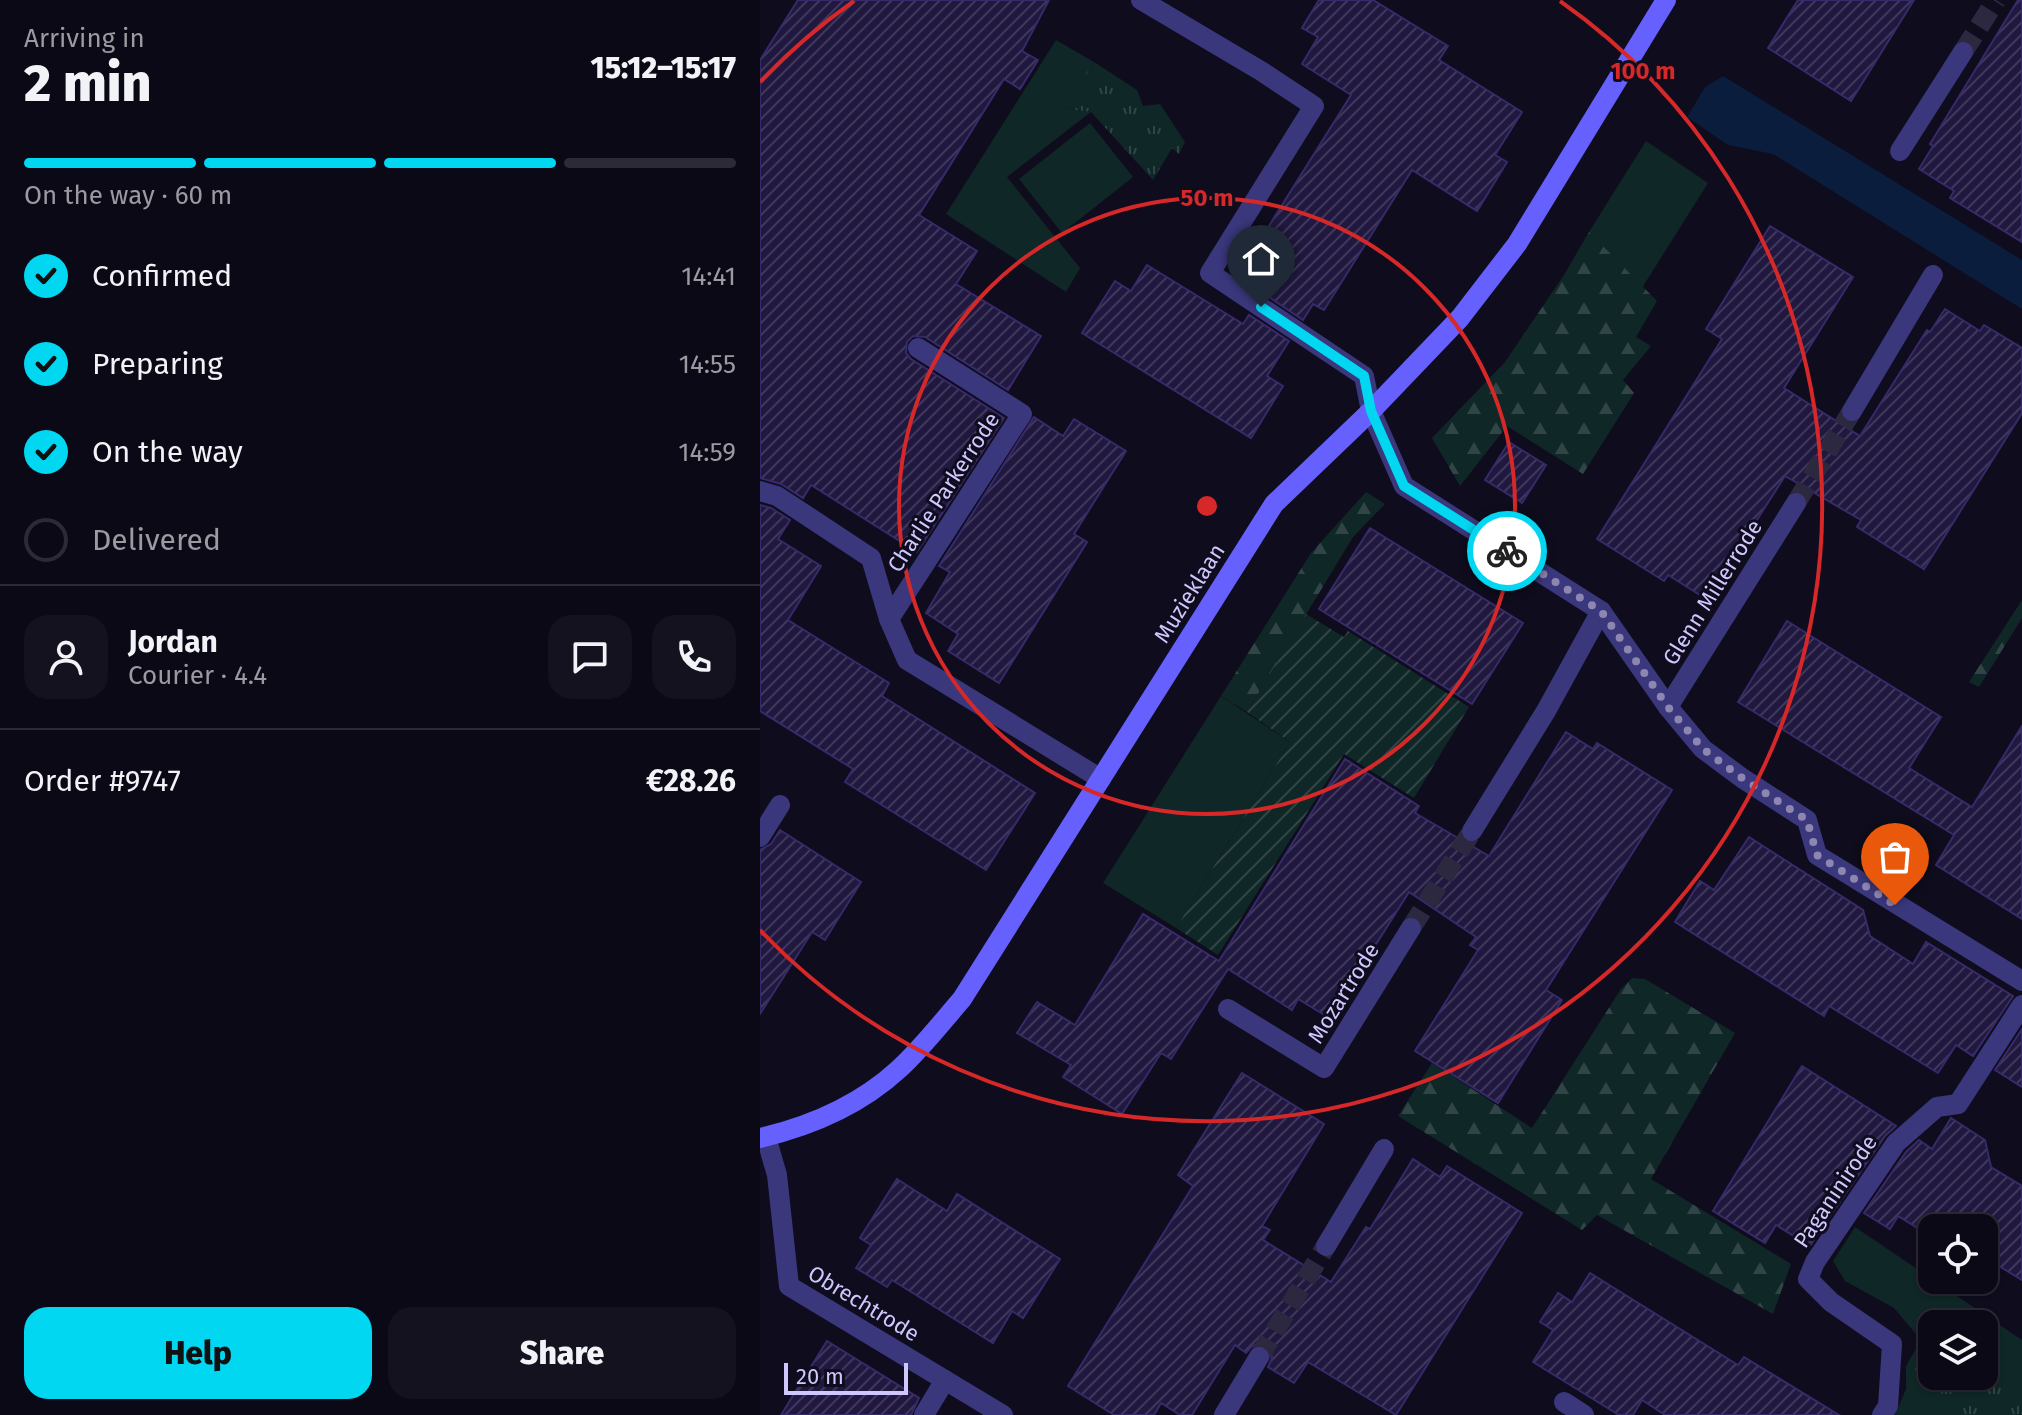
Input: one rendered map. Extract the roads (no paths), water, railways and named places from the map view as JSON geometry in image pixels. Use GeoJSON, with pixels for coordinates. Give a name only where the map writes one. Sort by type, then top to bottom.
{"type":"FeatureCollection","features":[{"type":"Feature","properties":{"kind":"street"},"geometry":{"type":"LineString","coordinates":[[1141,0],[1314,106],[1210,273],[1364,376],[1371,411],[1404,486],[1601,611],[1668,707],[1703,749],[1807,820],[1817,855],[2022,981]]}},
{"type":"Feature","properties":{"kind":"street","name":"Muzieklaan"},"geometry":{"type":"LineString","coordinates":[[763,1138],[816,1121],[874,1090],[901,1068],[962,999],[1274,504],[1371,411],[1460,318],[1517,244],[1666,0]]}},
{"type":"Feature","properties":{"kind":"street"},"geometry":{"type":"LineString","coordinates":[[1900,151],[1963,52]]}},
{"type":"Feature","properties":{"kind":"street"},"geometry":{"type":"LineString","coordinates":[[1852,411],[1933,275]]}},
{"type":"Feature","properties":{"kind":"street","name":"Charlie Parkerrode"},"geometry":{"type":"LineString","coordinates":[[889,619],[1022,414],[918,348]]}},
{"type":"Feature","properties":{"kind":"street","name":"Charlie Parkerrode"},"geometry":{"type":"LineString","coordinates":[[760,491],[777,496],[871,558],[889,619],[907,660],[1101,779]]}},
{"type":"Feature","properties":{"kind":"street","name":"Glenn Millerrode"},"geometry":{"type":"LineString","coordinates":[[1668,707],[1796,503]]}},
{"type":"Feature","properties":{"kind":"street"},"geometry":{"type":"LineString","coordinates":[[1472,831],[1546,711],[1601,611]]}},
{"type":"Feature","properties":{"kind":"street"},"geometry":{"type":"LineString","coordinates":[[760,837],[780,805]]}},
{"type":"Feature","properties":{"kind":"street","name":"Mozartrode"},"geometry":{"type":"LineString","coordinates":[[1228,1009],[1324,1068],[1411,928]]}},
{"type":"Feature","properties":{"kind":"street","name":"Paganinirode"},"geometry":{"type":"LineString","coordinates":[[1882,1415],[1888,1406],[1892,1344],[1831,1302],[1808,1279],[1815,1262],[1896,1143],[1937,1107],[1958,1104],[2022,1005]]}},
{"type":"Feature","properties":{"kind":"street","name":"Obrechtrode"},"geometry":{"type":"LineString","coordinates":[[763,1138],[777,1175],[789,1286],[1003,1415]]}},
{"type":"Feature","properties":{"kind":"street"},"geometry":{"type":"LineString","coordinates":[[1326,1246],[1384,1149]]}},
{"type":"Feature","properties":{"kind":"street"},"geometry":{"type":"LineString","coordinates":[[1224,1415],[1259,1357]]}},
{"type":"Feature","properties":{"kind":"street"},"geometry":{"type":"LineString","coordinates":[[924,1415],[945,1380]]}},
{"type":"Feature","properties":{"kind":"street"},"geometry":{"type":"LineString","coordinates":[[1564,1402],[1584,1415]]}},
{"type":"Feature","properties":{"kind":"water"},"geometry":{"type":"Polygon","coordinates":[[[1723,76],[2022,260],[2022,309],[1773,154],[1728,145],[1687,117],[1705,87],[1723,76]]]}},
{"type":"Feature","properties":{"kind":"tunnel"},"geometry":{"type":"LineString","coordinates":[[1963,52],[1996,0]]}},
{"type":"Feature","properties":{"kind":"tunnel"},"geometry":{"type":"LineString","coordinates":[[1796,503],[1852,411]]}},
{"type":"Feature","properties":{"kind":"tunnel"},"geometry":{"type":"LineString","coordinates":[[1411,928],[1472,831]]}},
{"type":"Feature","properties":{"kind":"tunnel"},"geometry":{"type":"LineString","coordinates":[[1259,1357],[1326,1246]]}}]}
